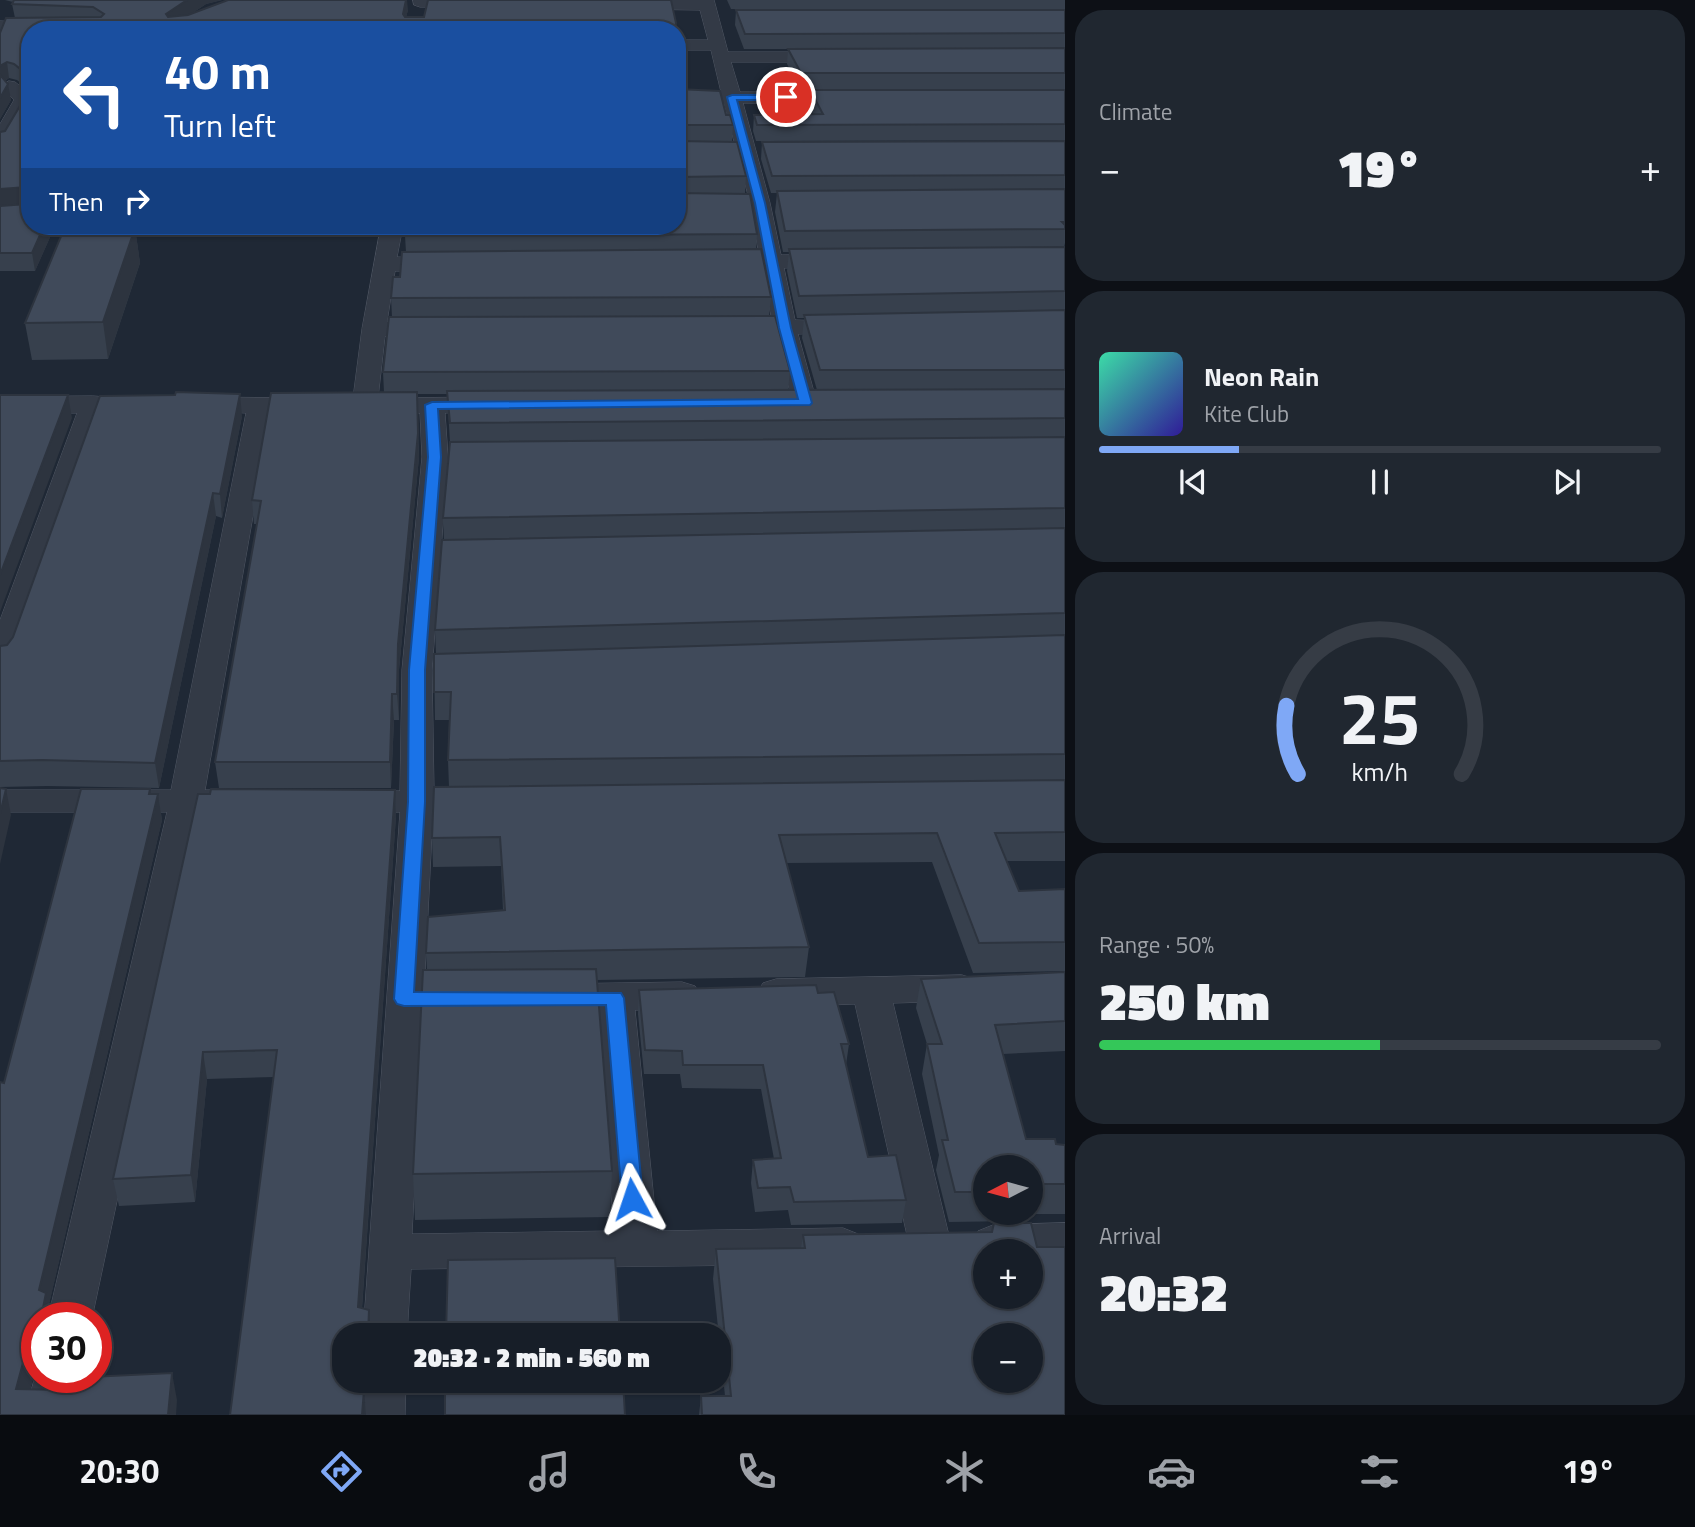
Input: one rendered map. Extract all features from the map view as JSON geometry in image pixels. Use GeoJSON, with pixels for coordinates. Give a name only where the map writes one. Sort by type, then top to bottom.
{"type":"FeatureCollection","features":[{"type":"Feature","properties":{"kind":"street"},"geometry":{"type":"LineString","coordinates":[[414,5],[488,2]]}},
{"type":"Feature","properties":{"kind":"street"},"geometry":{"type":"LineString","coordinates":[[612,4],[712,10],[719,51],[746,149],[767,203],[772,262],[785,328],[805,403]]}},
{"type":"Feature","properties":{"kind":"street"},"geometry":{"type":"LineString","coordinates":[[0,26],[21,27]]}},
{"type":"Feature","properties":{"kind":"street"},"geometry":{"type":"LineString","coordinates":[[686,46],[719,51],[846,57]]}},
{"type":"Feature","properties":{"kind":"street"},"geometry":{"type":"LineString","coordinates":[[4,86],[21,98]]}},
{"type":"Feature","properties":{"kind":"street"},"geometry":{"type":"LineString","coordinates":[[686,97],[868,98]]}},
{"type":"Feature","properties":{"kind":"street"},"geometry":{"type":"LineString","coordinates":[[0,141],[21,115]]}},
{"type":"Feature","properties":{"kind":"street"},"geometry":{"type":"LineString","coordinates":[[733,203],[767,203]]}},
{"type":"Feature","properties":{"kind":"street"},"geometry":{"type":"LineString","coordinates":[[365,406],[374,329],[390,235]]}},
{"type":"Feature","properties":{"kind":"street"},"geometry":{"type":"LineString","coordinates":[[703,262],[856,261]]}},
{"type":"Feature","properties":{"kind":"street"},"geometry":{"type":"LineString","coordinates":[[386,264],[469,264]]}},
{"type":"Feature","properties":{"kind":"street"},"geometry":{"type":"LineString","coordinates":[[717,328],[869,326]]}},
{"type":"Feature","properties":{"kind":"street"},"geometry":{"type":"LineString","coordinates":[[374,329],[456,329]]}},
{"type":"Feature","properties":{"kind":"street"},"geometry":{"type":"LineString","coordinates":[[778,403],[833,403]]}},
{"type":"Feature","properties":{"kind":"street"},"geometry":{"type":"LineString","coordinates":[[0,661],[93,404]]}},
{"type":"Feature","properties":{"kind":"street"},"geometry":{"type":"LineString","coordinates":[[0,405],[515,405]]}},
{"type":"Feature","properties":{"kind":"street"},"geometry":{"type":"LineString","coordinates":[[385,1323],[417,802],[449,457],[432,405]]}},
{"type":"Feature","properties":{"kind":"street"},"geometry":{"type":"LineString","coordinates":[[74,1302],[186,801],[260,406]]}},
{"type":"Feature","properties":{"kind":"street"},"geometry":{"type":"LineString","coordinates":[[0,801],[268,801]]}},
{"type":"Feature","properties":{"kind":"street"},"geometry":{"type":"LineString","coordinates":[[322,801],[513,801]]}},
{"type":"Feature","properties":{"kind":"street"},"geometry":{"type":"LineString","coordinates":[[522,998],[615,998],[996,987]]}},
{"type":"Feature","properties":{"kind":"street"},"geometry":{"type":"LineString","coordinates":[[871,990],[930,1244]]}},
{"type":"Feature","properties":{"kind":"street"},"geometry":{"type":"LineString","coordinates":[[615,998],[637,1249]]}},
{"type":"Feature","properties":{"kind":"street"},"geometry":{"type":"LineString","coordinates":[[404,999],[443,999]]}},
{"type":"Feature","properties":{"kind":"street"},"geometry":{"type":"LineString","coordinates":[[388,1252],[1065,1241]]}},
{"type":"Feature","properties":{"kind":"street"},"geometry":{"type":"LineString","coordinates":[[48,1415],[53,1393]]}},
{"type":"Feature","properties":{"kind":"street"},"geometry":{"type":"LineString","coordinates":[[382,1415],[383,1393]]}},
{"type":"Feature","properties":{"kind":"building"},"geometry":{"type":"Polygon","coordinates":[[[14,0],[187,0],[166,14],[168,17],[188,15],[228,0],[406,0],[403,14],[405,17],[424,17],[428,0],[671,0],[676,21],[21,21],[21,70],[7,62],[0,66],[0,33],[6,18],[101,17],[104,14],[93,7],[12,4],[14,0]]]}},
{"type":"Feature","properties":{"kind":"building"},"geometry":{"type":"Polygon","coordinates":[[[736,10],[1065,10],[1065,33],[745,34],[736,10]]]}},
{"type":"Feature","properties":{"kind":"building"},"geometry":{"type":"Polygon","coordinates":[[[1065,48],[1065,73],[801,73],[788,49],[1065,48]]]}},
{"type":"Feature","properties":{"kind":"building"},"geometry":{"type":"Polygon","coordinates":[[[0,75],[8,84],[0,98],[0,75]]]}},
{"type":"Feature","properties":{"kind":"building"},"geometry":{"type":"Polygon","coordinates":[[[686,89],[720,91],[726,115],[730,115],[733,125],[686,125],[686,89]]]}},
{"type":"Feature","properties":{"kind":"building"},"geometry":{"type":"Polygon","coordinates":[[[810,90],[1065,90],[1065,124],[757,125],[754,115],[823,114],[810,90]]]}},
{"type":"Feature","properties":{"kind":"building"},"geometry":{"type":"Polygon","coordinates":[[[21,104],[21,187],[0,189],[0,132],[5,131],[21,104]]]}},
{"type":"Feature","properties":{"kind":"building"},"geometry":{"type":"Polygon","coordinates":[[[686,141],[737,142],[746,176],[686,177],[686,141]]]}},
{"type":"Feature","properties":{"kind":"building"},"geometry":{"type":"Polygon","coordinates":[[[1065,141],[1065,175],[772,176],[762,142],[1065,141]]]}},
{"type":"Feature","properties":{"kind":"building"},"geometry":{"type":"Polygon","coordinates":[[[1065,189],[1065,222],[1062,222],[1065,229],[785,231],[777,191],[1065,189]]]}},
{"type":"Feature","properties":{"kind":"building"},"geometry":{"type":"Polygon","coordinates":[[[686,193],[750,194],[757,234],[686,234],[686,193]]]}},
{"type":"Feature","properties":{"kind":"building"},"geometry":{"type":"Polygon","coordinates":[[[21,204],[21,235],[40,235],[32,253],[0,253],[0,206],[21,204]]]}},
{"type":"Feature","properties":{"kind":"building"},"geometry":{"type":"Polygon","coordinates":[[[62,235],[133,235],[103,322],[25,323],[62,235]]]}},
{"type":"Feature","properties":{"kind":"building"},"geometry":{"type":"Polygon","coordinates":[[[405,235],[581,235],[405,236],[405,235]]]}},
{"type":"Feature","properties":{"kind":"building"},"geometry":{"type":"Polygon","coordinates":[[[1065,247],[1065,291],[799,296],[789,249],[1065,247]]]}},
{"type":"Feature","properties":{"kind":"building"},"geometry":{"type":"Polygon","coordinates":[[[761,249],[771,297],[391,298],[393,277],[400,277],[402,252],[761,249]]]}},
{"type":"Feature","properties":{"kind":"building"},"geometry":{"type":"Polygon","coordinates":[[[1065,310],[1065,370],[820,370],[804,315],[1065,310]]]}},
{"type":"Feature","properties":{"kind":"building"},"geometry":{"type":"Polygon","coordinates":[[[775,316],[790,371],[383,372],[389,317],[775,316]]]}},
{"type":"Feature","properties":{"kind":"building"},"geometry":{"type":"Polygon","coordinates":[[[1065,389],[1065,418],[450,423],[447,391],[1065,389]]]}},
{"type":"Feature","properties":{"kind":"building"},"geometry":{"type":"Polygon","coordinates":[[[176,392],[240,394],[220,494],[213,493],[155,763],[0,761],[0,646],[7,645],[13,637],[100,396],[175,395],[176,392]]]}},
{"type":"Feature","properties":{"kind":"building"},"geometry":{"type":"Polygon","coordinates":[[[417,392],[418,433],[398,644],[397,694],[392,694],[390,762],[215,762],[261,501],[252,500],[271,393],[417,392]]]}},
{"type":"Feature","properties":{"kind":"building"},"geometry":{"type":"Polygon","coordinates":[[[0,395],[68,395],[0,575],[0,395]]]}},
{"type":"Feature","properties":{"kind":"building"},"geometry":{"type":"Polygon","coordinates":[[[1065,437],[1065,508],[443,518],[450,442],[1065,437]]]}},
{"type":"Feature","properties":{"kind":"building"},"geometry":{"type":"Polygon","coordinates":[[[1065,528],[1065,613],[435,630],[442,540],[1065,528]]]}},
{"type":"Feature","properties":{"kind":"building"},"geometry":{"type":"Polygon","coordinates":[[[1065,635],[1065,754],[448,760],[451,692],[434,692],[434,654],[1065,635]]]}},
{"type":"Feature","properties":{"kind":"building"},"geometry":{"type":"Polygon","coordinates":[[[1065,780],[1065,832],[995,833],[1019,891],[1065,889],[1065,942],[979,943],[937,833],[779,835],[809,947],[426,953],[428,917],[505,910],[500,837],[432,838],[434,787],[1065,780]]]}},
{"type":"Feature","properties":{"kind":"building"},"geometry":{"type":"Polygon","coordinates":[[[0,788],[6,789],[0,814],[0,788]]]}},
{"type":"Feature","properties":{"kind":"building"},"geometry":{"type":"Polygon","coordinates":[[[81,789],[150,789],[149,794],[158,794],[39,1290],[46,1293],[44,1302],[21,1302],[21,1370],[16,1389],[21,1389],[21,1393],[112,1393],[112,1376],[172,1373],[168,1415],[0,1415],[0,1082],[4,1083],[81,789]]]}},
{"type":"Feature","properties":{"kind":"building"},"geometry":{"type":"Polygon","coordinates":[[[211,789],[395,790],[358,1307],[369,1310],[368,1323],[332,1323],[332,1393],[364,1393],[362,1415],[230,1415],[277,1050],[203,1052],[191,1175],[113,1179],[198,794],[210,794],[211,789]]]}},
{"type":"Feature","properties":{"kind":"building"},"geometry":{"type":"Polygon","coordinates":[[[596,969],[612,1171],[413,1174],[423,970],[596,969]]]}},
{"type":"Feature","properties":{"kind":"building"},"geometry":{"type":"Polygon","coordinates":[[[1065,972],[1065,1021],[995,1025],[1026,1139],[1055,1139],[1056,1144],[1065,1145],[1065,1184],[1043,1184],[1043,1155],[973,1155],[973,1192],[955,1192],[942,1140],[948,1140],[927,1044],[942,1044],[921,979],[1065,972]]]}},
{"type":"Feature","properties":{"kind":"building"},"geometry":{"type":"Polygon","coordinates":[[[816,985],[818,993],[834,992],[849,1044],[841,1044],[868,1157],[896,1155],[906,1200],[794,1202],[790,1187],[758,1188],[753,1160],[781,1158],[763,1065],[683,1065],[682,1051],[645,1050],[639,990],[816,985]]]}},
{"type":"Feature","properties":{"kind":"building"},"geometry":{"type":"Polygon","coordinates":[[[994,1225],[1032,1225],[1035,1239],[973,1239],[973,1309],[1043,1309],[1043,1247],[1065,1247],[1065,1415],[702,1415],[701,1396],[731,1396],[731,1323],[724,1323],[716,1249],[805,1248],[803,1235],[992,1232],[994,1225]]]}},
{"type":"Feature","properties":{"kind":"building"},"geometry":{"type":"Polygon","coordinates":[[[615,1258],[619,1323],[446,1323],[448,1260],[615,1258]]]}},
{"type":"Feature","properties":{"kind":"building"},"geometry":{"type":"Polygon","coordinates":[[[445,1393],[624,1393],[625,1415],[445,1415],[445,1393]]]}},
{"type":"Feature","properties":{"kind":"route"},"geometry":{"type":"LineString","coordinates":[[632,1199],[615,998],[404,999],[417,802],[417,670],[435,457],[432,405],[805,403],[785,328],[760,203],[732,97],[786,97]]}}]}
